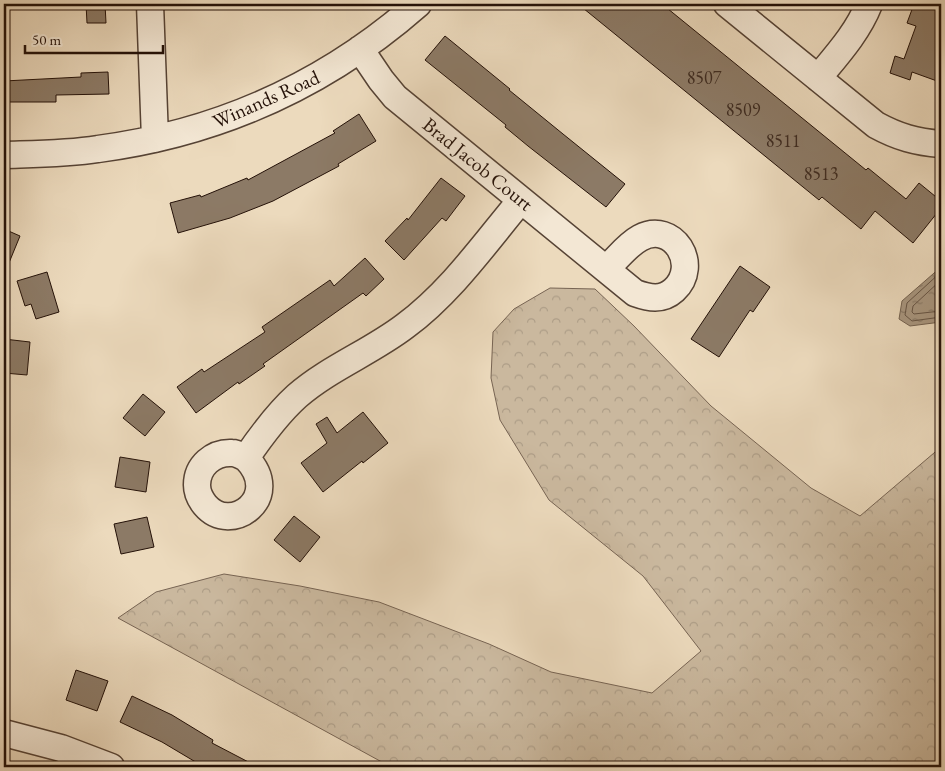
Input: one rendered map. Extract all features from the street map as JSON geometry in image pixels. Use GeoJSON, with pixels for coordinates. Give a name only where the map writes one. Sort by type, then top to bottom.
{"type":"FeatureCollection","features":[{"type":"Feature","properties":{"kind":"street"},"geometry":{"type":"LineString","coordinates":[[150,4],[155,139]]}},
{"type":"Feature","properties":{"kind":"street","name":"Winands Road"},"geometry":{"type":"LineString","coordinates":[[4,155],[97,150],[201,128],[251,110],[336,66],[418,4]]}},
{"type":"Feature","properties":{"kind":"street"},"geometry":{"type":"LineString","coordinates":[[727,4],[882,128],[894,135],[911,140],[941,144]]}},
{"type":"Feature","properties":{"kind":"street"},"geometry":{"type":"LineString","coordinates":[[818,78],[846,45],[869,4]]}},
{"type":"Feature","properties":{"kind":"street","name":"Brad Jacob Court"},"geometry":{"type":"LineString","coordinates":[[360,49],[395,97],[606,269]]}},
{"type":"Feature","properties":{"kind":"street"},"geometry":{"type":"LineString","coordinates":[[246,458],[276,417],[297,396],[405,326],[431,305],[454,281],[521,200]]}},
{"type":"Feature","properties":{"kind":"street"},"geometry":{"type":"LineString","coordinates":[[4,733],[61,748],[110,767]]}},
{"type":"Feature","properties":{"kind":"green space"},"geometry":{"type":"Polygon","coordinates":[[[550,288],[595,289],[634,326],[711,406],[811,488],[860,516],[941,447],[941,767],[391,767],[118,618],[156,592],[224,574],[300,586],[379,602],[489,644],[551,672],[652,693],[701,651],[643,576],[549,500],[500,420],[491,378],[493,332],[514,309],[550,288]]]}},
{"type":"Feature","properties":{"kind":"water"},"geometry":{"type":"Polygon","coordinates":[[[941,267],[941,322],[910,326],[899,319],[902,301],[941,267]]]}},
{"type":"Feature","properties":{"kind":"building"},"geometry":{"type":"Polygon","coordinates":[[[86,4],[105,4],[106,23],[87,23],[86,4]]]}},
{"type":"Feature","properties":{"kind":"building"},"geometry":{"type":"Polygon","coordinates":[[[578,4],[662,4],[866,170],[868,168],[906,199],[919,183],[941,201],[941,208],[913,243],[875,211],[861,229],[822,197],[819,200],[578,4]]]}},
{"type":"Feature","properties":{"kind":"building"},"geometry":{"type":"Polygon","coordinates":[[[914,4],[941,4],[941,68],[937,81],[912,72],[910,80],[890,73],[895,56],[904,59],[916,26],[907,23],[914,4]]]}},
{"type":"Feature","properties":{"kind":"building"},"geometry":{"type":"Polygon","coordinates":[[[445,36],[625,184],[606,207],[528,146],[505,127],[506,125],[425,60],[445,36]]]}},
{"type":"Feature","properties":{"kind":"building"},"geometry":{"type":"Polygon","coordinates":[[[108,72],[109,94],[56,95],[56,102],[4,102],[4,81],[81,77],[81,73],[108,72]]]}},
{"type":"Feature","properties":{"kind":"building"},"geometry":{"type":"Polygon","coordinates":[[[359,114],[376,141],[338,164],[339,166],[273,201],[230,218],[178,233],[170,203],[200,195],[201,197],[247,178],[248,180],[335,133],[333,131],[359,114]]]}},
{"type":"Feature","properties":{"kind":"building"},"geometry":{"type":"Polygon","coordinates":[[[441,178],[465,196],[446,221],[442,218],[404,260],[385,241],[407,218],[408,220],[441,178]]]}},
{"type":"Feature","properties":{"kind":"building"},"geometry":{"type":"Polygon","coordinates":[[[4,229],[20,236],[4,275],[4,229]]]}},
{"type":"Feature","properties":{"kind":"building"},"geometry":{"type":"Polygon","coordinates":[[[365,258],[384,279],[366,296],[363,293],[263,364],[265,366],[239,384],[238,382],[196,413],[177,387],[202,369],[204,372],[265,332],[262,327],[330,280],[334,286],[365,258]]]}},
{"type":"Feature","properties":{"kind":"building"},"geometry":{"type":"Polygon","coordinates":[[[740,266],[770,287],[753,312],[750,310],[719,357],[691,339],[740,266]]]}},
{"type":"Feature","properties":{"kind":"building"},"geometry":{"type":"Polygon","coordinates":[[[47,272],[59,312],[36,319],[31,304],[25,306],[17,281],[47,272]]]}},
{"type":"Feature","properties":{"kind":"building"},"geometry":{"type":"Polygon","coordinates":[[[4,339],[30,342],[27,375],[4,373],[4,339]]]}},
{"type":"Feature","properties":{"kind":"building"},"geometry":{"type":"Polygon","coordinates":[[[143,394],[165,412],[145,436],[123,418],[143,394]]]}},
{"type":"Feature","properties":{"kind":"building"},"geometry":{"type":"Polygon","coordinates":[[[363,412],[388,443],[323,492],[301,463],[327,443],[316,424],[327,417],[337,433],[363,412]]]}},
{"type":"Feature","properties":{"kind":"building"},"geometry":{"type":"Polygon","coordinates":[[[120,457],[150,462],[146,492],[115,487],[120,457]]]}},
{"type":"Feature","properties":{"kind":"building"},"geometry":{"type":"Polygon","coordinates":[[[294,516],[320,537],[300,562],[274,540],[294,516]]]}},
{"type":"Feature","properties":{"kind":"building"},"geometry":{"type":"Polygon","coordinates":[[[147,517],[154,547],[121,554],[114,524],[147,517]]]}},
{"type":"Feature","properties":{"kind":"building"},"geometry":{"type":"Polygon","coordinates":[[[76,670],[108,681],[97,711],[66,700],[76,670]]]}},
{"type":"Feature","properties":{"kind":"building"},"geometry":{"type":"Polygon","coordinates":[[[132,696],[172,715],[213,740],[212,743],[258,767],[204,767],[162,742],[120,722],[132,696]]]}}]}
